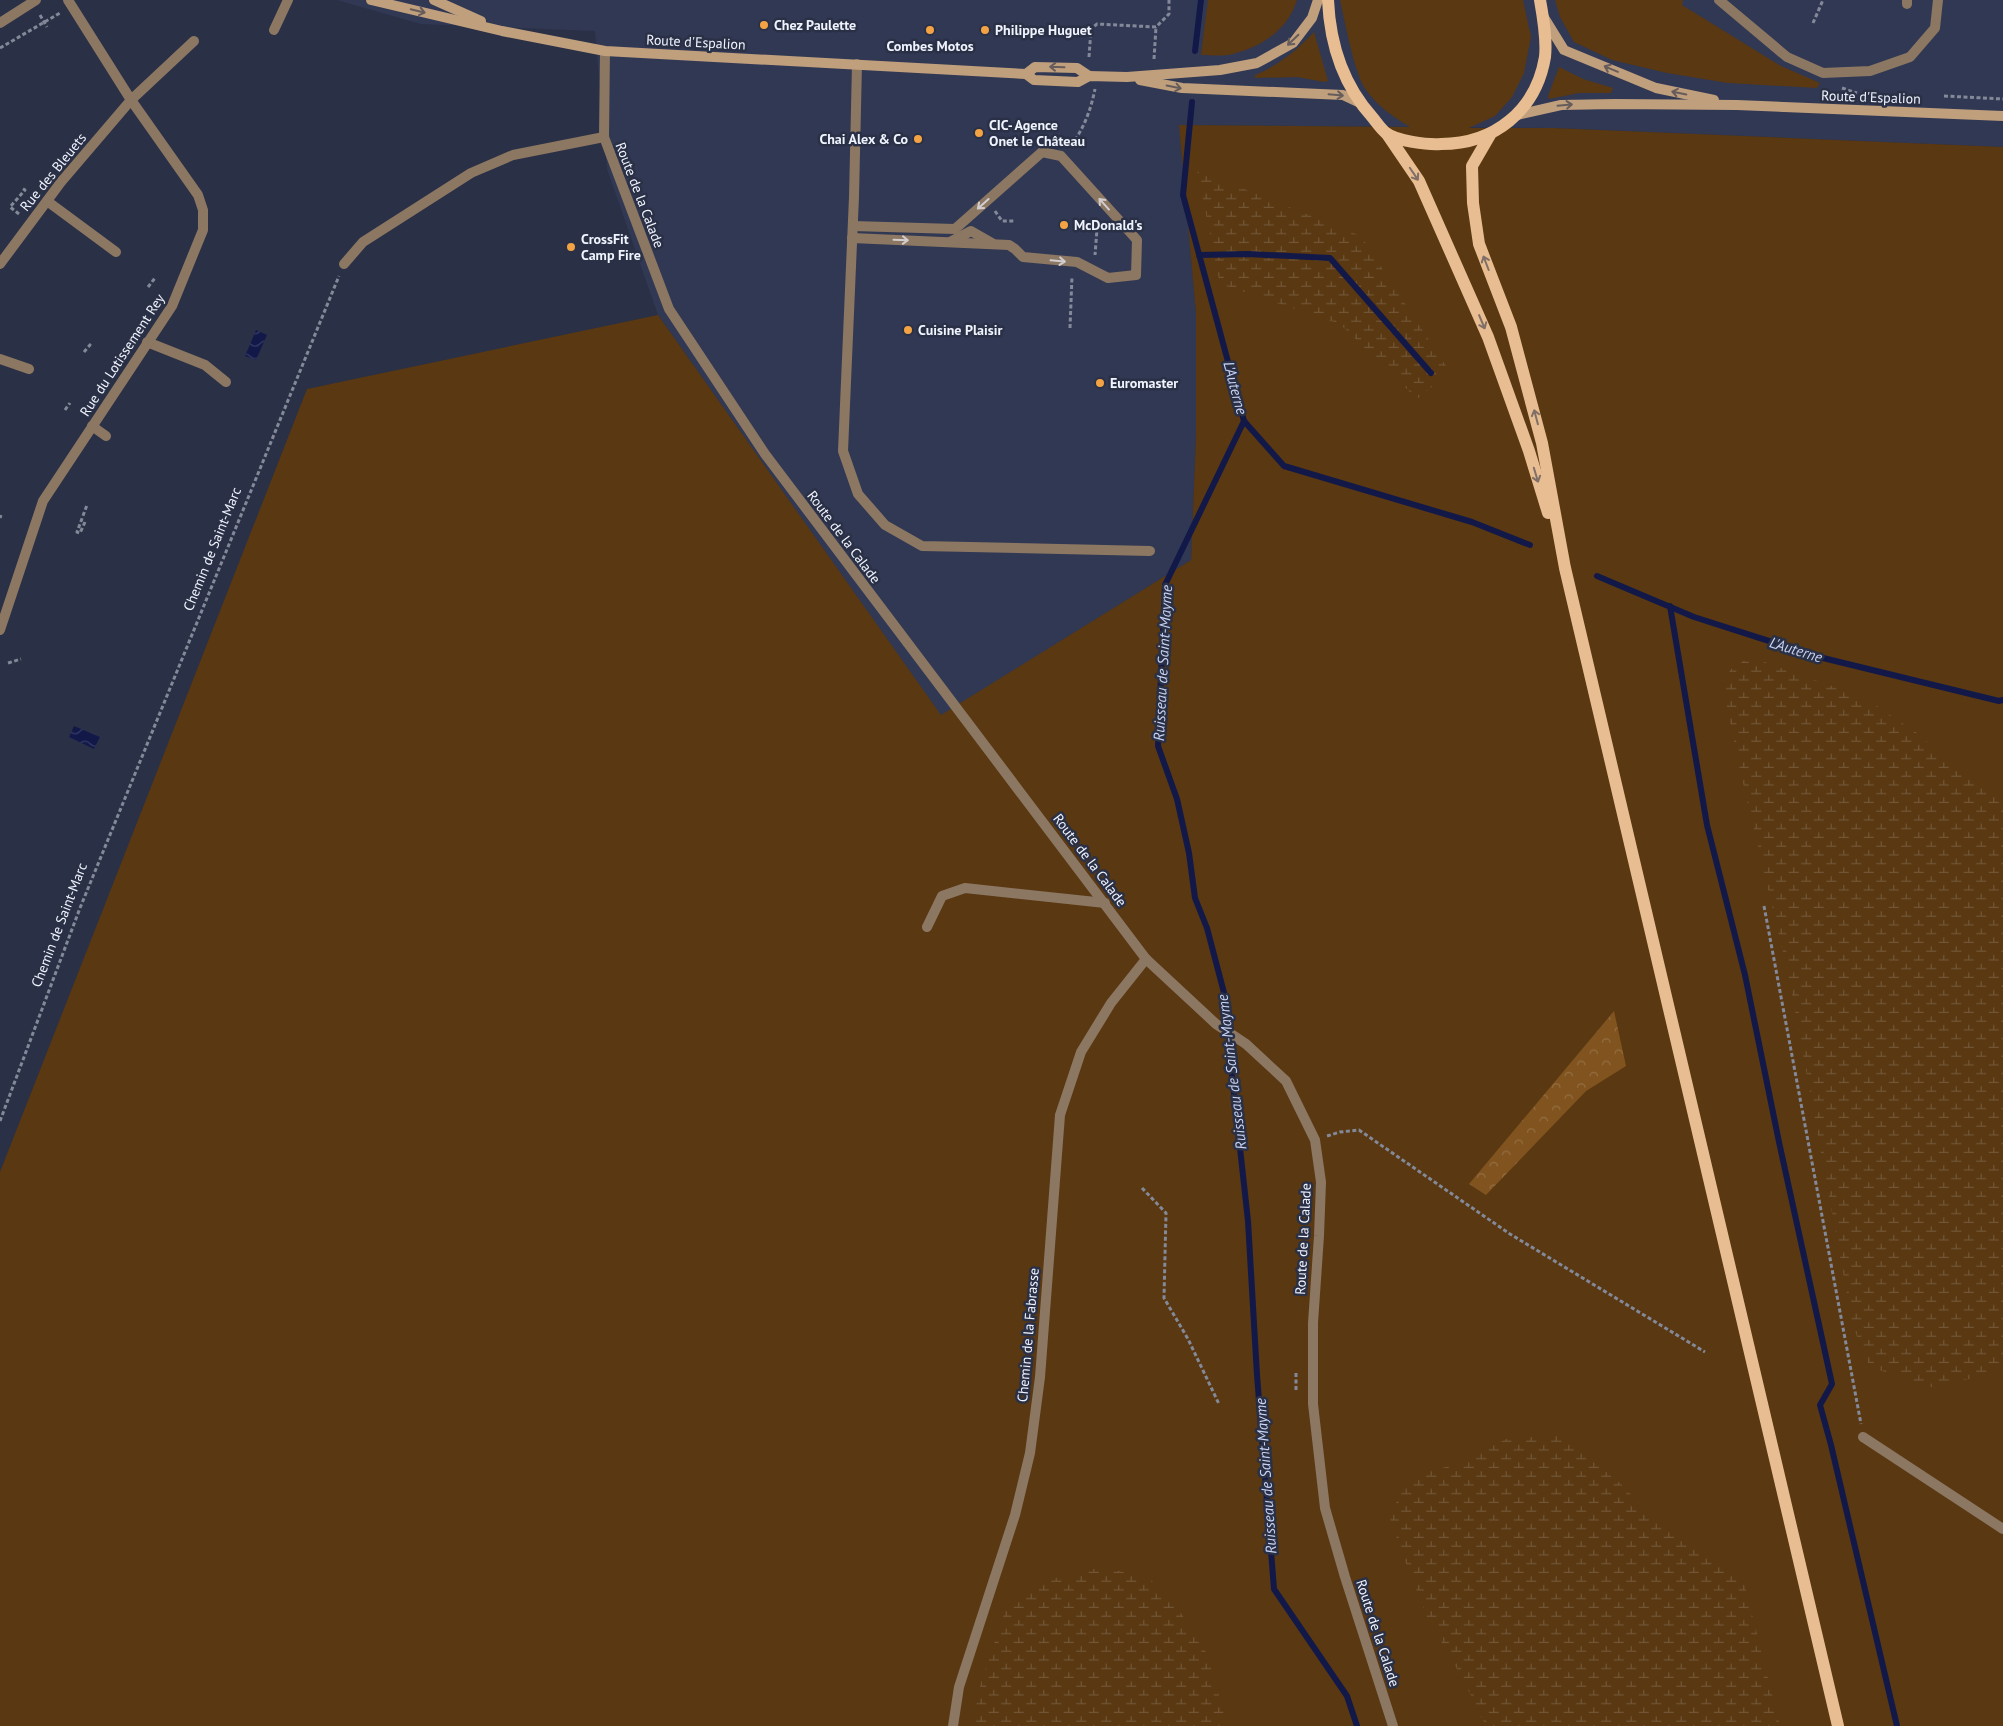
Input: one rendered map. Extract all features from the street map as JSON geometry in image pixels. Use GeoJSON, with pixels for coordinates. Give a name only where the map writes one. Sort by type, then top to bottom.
{"type":"FeatureCollection","features":[{"type":"Feature","properties":{"kind":"main road","name":"Route d'Espalion"},"geometry":{"type":"LineString","coordinates":[[371,0],[502,31],[605,51],[1026,74],[1035,67],[1077,68],[1094,76],[1127,77]]}},
{"type":"Feature","properties":{"kind":"main road"},"geometry":{"type":"LineString","coordinates":[[434,0],[502,31]]}},
{"type":"Feature","properties":{"kind":"main road"},"geometry":{"type":"LineString","coordinates":[[1127,77],[1220,70],[1257,63],[1292,43],[1312,18],[1318,0]]}},
{"type":"Feature","properties":{"kind":"main road"},"geometry":{"type":"LineString","coordinates":[[1328,0],[1329,24],[1343,73],[1358,102],[1387,134],[1418,181],[1488,337],[1529,451],[1565,568]]}},
{"type":"Feature","properties":{"kind":"main road"},"geometry":{"type":"LineString","coordinates":[[1387,134],[1425,145],[1459,144],[1490,135],[1517,115],[1536,84],[1545,56],[1543,16],[1540,0]]}},
{"type":"Feature","properties":{"kind":"main road","name":"Route d'Espalion"},"geometry":{"type":"LineString","coordinates":[[1543,16],[1564,50],[1656,88],[1737,105]]}},
{"type":"Feature","properties":{"kind":"main road"},"geometry":{"type":"LineString","coordinates":[[1127,77],[1182,88],[1343,95],[1358,102]]}},
{"type":"Feature","properties":{"kind":"main road","name":"Route d'Espalion"},"geometry":{"type":"LineString","coordinates":[[1517,115],[1561,105],[1737,105],[2003,116]]}},
{"type":"Feature","properties":{"kind":"main road"},"geometry":{"type":"LineString","coordinates":[[1490,135],[1472,166],[1473,203],[1479,244],[1511,327],[1538,425],[1565,568],[1838,1726]]}},
{"type":"Feature","properties":{"kind":"street"},"geometry":{"type":"LineString","coordinates":[[0,23],[36,0]]}},
{"type":"Feature","properties":{"kind":"street"},"geometry":{"type":"LineString","coordinates":[[274,30],[288,0]]}},
{"type":"Feature","properties":{"kind":"street"},"geometry":{"type":"LineString","coordinates":[[1720,0],[1787,57],[1823,74],[1870,71],[1910,57],[1935,28],[1938,0]]}},
{"type":"Feature","properties":{"kind":"street"},"geometry":{"type":"LineString","coordinates":[[70,3],[131,100]]}},
{"type":"Feature","properties":{"kind":"street","name":"Rue des Bleuets"},"geometry":{"type":"LineString","coordinates":[[0,264],[47,202],[131,100],[194,42]]}},
{"type":"Feature","properties":{"kind":"street","name":"Route de la Calade"},"geometry":{"type":"LineString","coordinates":[[605,51],[604,137],[669,309],[765,454],[1146,958],[1216,1024],[1246,1044],[1286,1081],[1315,1140],[1321,1182],[1313,1323],[1313,1404],[1322,1489],[1325,1508],[1345,1576],[1393,1726]]}},
{"type":"Feature","properties":{"kind":"street"},"geometry":{"type":"LineString","coordinates":[[857,64],[853,226],[843,450],[858,494],[885,525],[922,546],[1150,551]]}},
{"type":"Feature","properties":{"kind":"street","name":"Rue du Lotissement Rey"},"geometry":{"type":"LineString","coordinates":[[0,630],[43,501],[172,306],[203,230],[203,210],[198,195],[131,100]]}},
{"type":"Feature","properties":{"kind":"street"},"geometry":{"type":"LineString","coordinates":[[344,264],[363,242],[471,173],[513,155],[604,137]]}},
{"type":"Feature","properties":{"kind":"street"},"geometry":{"type":"LineString","coordinates":[[852,238],[1009,245],[1023,258],[1077,262],[1108,278],[1136,275],[1137,240],[1061,156],[1042,152],[955,229],[853,226]]}},
{"type":"Feature","properties":{"kind":"street"},"geometry":{"type":"LineString","coordinates":[[47,202],[116,252]]}},
{"type":"Feature","properties":{"kind":"street"},"geometry":{"type":"LineString","coordinates":[[147,342],[205,365],[226,382]]}},
{"type":"Feature","properties":{"kind":"street"},"geometry":{"type":"LineString","coordinates":[[0,359],[29,369]]}},
{"type":"Feature","properties":{"kind":"street"},"geometry":{"type":"LineString","coordinates":[[92,426],[106,436]]}},
{"type":"Feature","properties":{"kind":"street"},"geometry":{"type":"LineString","coordinates":[[926,927],[942,896],[965,888],[1105,904]]}},
{"type":"Feature","properties":{"kind":"street","name":"Chemin de la Fabrasse"},"geometry":{"type":"LineString","coordinates":[[953,1726],[960,1687],[1015,1515],[1030,1453],[1040,1377],[1060,1114],[1081,1052],[1111,1003],[1146,958]]}},
{"type":"Feature","properties":{"kind":"street"},"geometry":{"type":"LineString","coordinates":[[1863,1437],[2003,1529]]}},
{"type":"Feature","properties":{"kind":"path"},"geometry":{"type":"LineString","coordinates":[[1154,59],[1156,28],[1169,14],[1169,0]]}},
{"type":"Feature","properties":{"kind":"path"},"geometry":{"type":"LineString","coordinates":[[1813,23],[1823,0]]}},
{"type":"Feature","properties":{"kind":"path"},"geometry":{"type":"LineString","coordinates":[[0,48],[70,3]]}},
{"type":"Feature","properties":{"kind":"path"},"geometry":{"type":"LineString","coordinates":[[1089,58],[1090,29],[1098,24],[1156,28]]}},
{"type":"Feature","properties":{"kind":"path"},"geometry":{"type":"LineString","coordinates":[[1823,74],[1832,84],[1855,93],[1865,94]]}},
{"type":"Feature","properties":{"kind":"path"},"geometry":{"type":"LineString","coordinates":[[1061,156],[1085,122],[1093,103],[1094,76]]}},
{"type":"Feature","properties":{"kind":"path"},"geometry":{"type":"LineString","coordinates":[[1944,96],[2003,99]]}},
{"type":"Feature","properties":{"kind":"path"},"geometry":{"type":"LineString","coordinates":[[19,214],[10,208],[25,190],[22,188]]}},
{"type":"Feature","properties":{"kind":"path"},"geometry":{"type":"LineString","coordinates":[[986,201],[1002,221],[1015,222]]}},
{"type":"Feature","properties":{"kind":"path","name":"Chemin de Saint-Marc"},"geometry":{"type":"LineString","coordinates":[[0,1121],[80,908],[344,264]]}},
{"type":"Feature","properties":{"kind":"path"},"geometry":{"type":"LineString","coordinates":[[148,286],[155,278]]}},
{"type":"Feature","properties":{"kind":"path"},"geometry":{"type":"LineString","coordinates":[[84,352],[90,345],[88,344]]}},
{"type":"Feature","properties":{"kind":"path"},"geometry":{"type":"LineString","coordinates":[[65,410],[70,403]]}},
{"type":"Feature","properties":{"kind":"path"},"geometry":{"type":"LineString","coordinates":[[83,521],[87,505]]}},
{"type":"Feature","properties":{"kind":"path"},"geometry":{"type":"LineString","coordinates":[[8,663],[21,659]]}},
{"type":"Feature","properties":{"kind":"path"},"geometry":{"type":"LineString","coordinates":[[1764,906],[1863,1437]]}},
{"type":"Feature","properties":{"kind":"path"},"geometry":{"type":"LineString","coordinates":[[1315,1140],[1340,1132],[1359,1130],[1510,1234],[1705,1352]]}},
{"type":"Feature","properties":{"kind":"path"},"geometry":{"type":"LineString","coordinates":[[1142,1188],[1166,1213],[1164,1298],[1188,1339],[1220,1404]]}},
{"type":"Feature","properties":{"kind":"shaded area"},"geometry":{"type":"Polygon","coordinates":[[[337,0],[2003,0],[2003,147],[1553,128],[1180,125],[1196,313],[1196,435],[1191,560],[941,716],[658,315],[607,169],[595,31],[421,24],[337,0]]]}},
{"type":"Feature","properties":{"kind":"green space"},"geometry":{"type":"Polygon","coordinates":[[[1208,0],[1297,0],[1288,19],[1274,34],[1246,50],[1219,56],[1201,55],[1208,0]]]}},
{"type":"Feature","properties":{"kind":"green space"},"geometry":{"type":"Polygon","coordinates":[[[1340,0],[1523,0],[1531,37],[1524,73],[1512,97],[1495,116],[1469,128],[1553,128],[2003,147],[2003,1726],[0,1726],[0,1172],[307,389],[658,315],[941,715],[1191,560],[1196,435],[1196,313],[1179,125],[1410,127],[1392,116],[1366,90],[1350,47],[1340,0]]]}},
{"type":"Feature","properties":{"kind":"green space"},"geometry":{"type":"Polygon","coordinates":[[[1555,0],[1683,0],[1682,5],[1781,66],[1820,83],[1817,88],[1728,83],[1667,73],[1612,60],[1574,42],[1560,17],[1555,0]]]}},
{"type":"Feature","properties":{"kind":"green space"},"geometry":{"type":"Polygon","coordinates":[[[1314,32],[1328,81],[1324,82],[1297,77],[1255,78],[1255,75],[1287,57],[1314,32]]]}},
{"type":"Feature","properties":{"kind":"green space"},"geometry":{"type":"Polygon","coordinates":[[[1559,67],[1583,79],[1613,88],[1611,93],[1579,93],[1549,99],[1548,96],[1559,67]]]}},
{"type":"Feature","properties":{"kind":"green space"},"geometry":{"type":"Polygon","coordinates":[[[1197,170],[1361,236],[1450,372],[1417,399],[1340,324],[1220,284],[1197,170]]]}},
{"type":"Feature","properties":{"kind":"green space"},"geometry":{"type":"Polygon","coordinates":[[[1750,657],[1832,686],[1877,706],[1920,735],[2003,801],[2003,1370],[1934,1388],[1870,1367],[1853,1327],[1789,978],[1740,770],[1722,683],[1731,669],[1750,657]]]}},
{"type":"Feature","properties":{"kind":"green space"},"geometry":{"type":"Polygon","coordinates":[[[1614,1011],[1626,1066],[1586,1091],[1486,1195],[1469,1184],[1614,1011]]]}},
{"type":"Feature","properties":{"kind":"green space"},"geometry":{"type":"Polygon","coordinates":[[[1561,1435],[1621,1484],[1656,1520],[1695,1543],[1744,1582],[1780,1726],[1486,1726],[1461,1676],[1428,1619],[1389,1516],[1410,1477],[1460,1463],[1506,1439],[1561,1435]]]}},
{"type":"Feature","properties":{"kind":"green space"},"geometry":{"type":"Polygon","coordinates":[[[1102,1567],[1149,1578],[1175,1604],[1208,1655],[1227,1726],[972,1726],[981,1682],[1007,1605],[1056,1578],[1102,1567]]]}},
{"type":"Feature","properties":{"kind":"water"},"geometry":{"type":"Polygon","coordinates":[[[256,330],[267,335],[256,360],[245,356],[256,330]]]}},
{"type":"Feature","properties":{"kind":"water"},"geometry":{"type":"Polygon","coordinates":[[[74,726],[100,737],[94,749],[69,737],[74,726]]]}},
{"type":"Feature","properties":{"kind":"waterway","name":"L'Auterne"},"geometry":{"type":"LineString","coordinates":[[1195,51],[1201,0]]}},
{"type":"Feature","properties":{"kind":"waterway","name":"L'Auterne"},"geometry":{"type":"LineString","coordinates":[[1192,102],[1183,195],[1244,421],[1284,466],[1472,522],[1530,545]]}},
{"type":"Feature","properties":{"kind":"waterway"},"geometry":{"type":"LineString","coordinates":[[1199,255],[1248,254],[1330,258],[1431,373]]}},
{"type":"Feature","properties":{"kind":"waterway","name":"Ruisseau de Saint-Mayme"},"geometry":{"type":"LineString","coordinates":[[1244,421],[1165,585],[1158,746],[1177,799],[1189,853],[1195,898],[1207,928],[1228,1008],[1231,1066],[1248,1221],[1257,1375],[1274,1589],[1347,1696],[1357,1726]]}},
{"type":"Feature","properties":{"kind":"waterway","name":"L'Auterne"},"geometry":{"type":"LineString","coordinates":[[1597,576],[1694,617],[1819,657],[1999,701],[2003,700]]}},
{"type":"Feature","properties":{"kind":"waterway"},"geometry":{"type":"LineString","coordinates":[[1670,606],[1707,825],[1745,975],[1832,1384],[1820,1405],[1897,1726]]}},
{"type":"Feature","properties":{"kind":"place","name":"Chez Paulette"},"geometry":{"type":"Point","coordinates":[764,25]}},
{"type":"Feature","properties":{"kind":"place","name":"Combes Motos"},"geometry":{"type":"Point","coordinates":[930,30]}},
{"type":"Feature","properties":{"kind":"place","name":"Philippe Huguet"},"geometry":{"type":"Point","coordinates":[985,30]}},
{"type":"Feature","properties":{"kind":"place","name":"CIC- Agence Onet le Château"},"geometry":{"type":"Point","coordinates":[979,133]}},
{"type":"Feature","properties":{"kind":"place","name":"Chai Alex & Co"},"geometry":{"type":"Point","coordinates":[918,139]}},
{"type":"Feature","properties":{"kind":"place","name":"McDonald's"},"geometry":{"type":"Point","coordinates":[1064,225]}},
{"type":"Feature","properties":{"kind":"place","name":"CrossFit Camp Fire"},"geometry":{"type":"Point","coordinates":[571,247]}},
{"type":"Feature","properties":{"kind":"place","name":"Cuisine Plaisir"},"geometry":{"type":"Point","coordinates":[908,330]}},
{"type":"Feature","properties":{"kind":"place","name":"Euromaster"},"geometry":{"type":"Point","coordinates":[1100,383]}}]}
